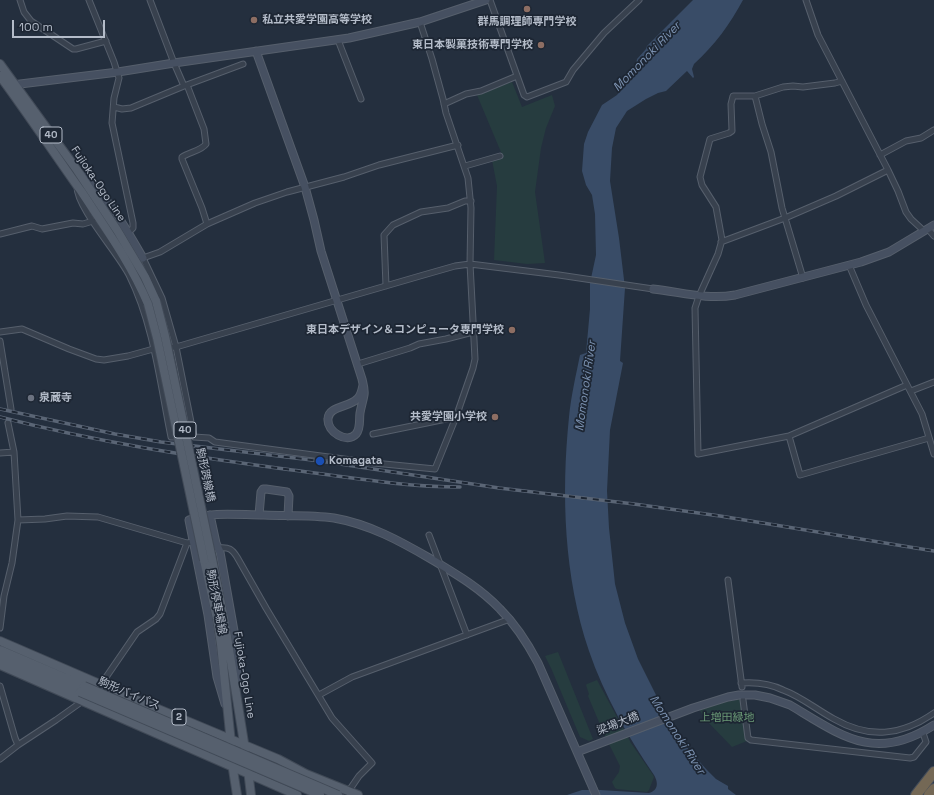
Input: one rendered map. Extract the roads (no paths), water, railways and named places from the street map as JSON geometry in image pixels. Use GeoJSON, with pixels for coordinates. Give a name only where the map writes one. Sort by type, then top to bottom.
{"type":"FeatureCollection","features":[{"type":"Feature","properties":{"kind":"highway"},"geometry":{"type":"LineString","coordinates":[[916,795],[934,772]]}},
{"type":"Feature","properties":{"kind":"highway"},"geometry":{"type":"LineString","coordinates":[[929,795],[934,789]]}},
{"type":"Feature","properties":{"kind":"main road","name":"Fujioka-Ogo Line"},"geometry":{"type":"LineString","coordinates":[[0,64],[77,170],[132,253],[145,276],[152,303]]}},
{"type":"Feature","properties":{"kind":"main road","name":"Fujioka-Ogo Line"},"geometry":{"type":"LineString","coordinates":[[0,76],[3,84],[77,186],[125,257],[152,303]]}},
{"type":"Feature","properties":{"kind":"main road","name":"駒形跨線橋"},"geometry":{"type":"LineString","coordinates":[[152,303],[165,336],[208,560]]}},
{"type":"Feature","properties":{"kind":"main road","name":"Fujioka-Ogo Line"},"geometry":{"type":"LineString","coordinates":[[208,560],[224,618],[245,745],[251,794]]}},
{"type":"Feature","properties":{"kind":"main road","name":"Fujioka-Ogo Line"},"geometry":{"type":"LineString","coordinates":[[208,560],[219,632],[237,795]]}},
{"type":"Feature","properties":{"kind":"main road","name":"2"},"geometry":{"type":"LineString","coordinates":[[0,641],[100,686],[278,759],[347,793],[358,795]]}},
{"type":"Feature","properties":{"kind":"main road","name":"駒形バイパス"},"geometry":{"type":"LineString","coordinates":[[0,650],[82,689],[320,795]]}},
{"type":"Feature","properties":{"kind":"main road","name":"駒形バイパス"},"geometry":{"type":"LineString","coordinates":[[0,658],[82,689],[338,795]]}},
{"type":"Feature","properties":{"kind":"main road","name":"2"},"geometry":{"type":"LineString","coordinates":[[0,665],[85,700],[298,795]]}},
{"type":"Feature","properties":{"kind":"main road"},"geometry":{"type":"LineString","coordinates":[[251,794],[257,785],[269,782]]}},
{"type":"Feature","properties":{"kind":"street"},"geometry":{"type":"LineString","coordinates":[[20,0],[24,12],[31,21],[73,49],[106,41]]}},
{"type":"Feature","properties":{"kind":"street"},"geometry":{"type":"LineString","coordinates":[[89,0],[118,72],[120,81],[114,98],[112,123],[133,223],[133,228],[128,233]]}},
{"type":"Feature","properties":{"kind":"street"},"geometry":{"type":"LineString","coordinates":[[150,0],[174,63],[204,129],[206,144],[204,147],[186,153],[182,159],[207,224]]}},
{"type":"Feature","properties":{"kind":"street"},"geometry":{"type":"LineString","coordinates":[[3,84],[15,85],[118,72],[338,40],[420,22],[486,0]]}},
{"type":"Feature","properties":{"kind":"street"},"geometry":{"type":"LineString","coordinates":[[490,0],[524,95],[527,97],[566,82],[573,70],[604,33],[639,0]]}},
{"type":"Feature","properties":{"kind":"street"},"geometry":{"type":"LineString","coordinates":[[806,0],[818,34],[888,170],[906,212],[929,229],[934,236]]}},
{"type":"Feature","properties":{"kind":"street"},"geometry":{"type":"LineString","coordinates":[[77,186],[77,193],[80,200],[128,275],[139,298],[153,349],[171,437],[194,436],[209,438],[215,442],[366,462],[436,469],[473,368],[470,201],[468,178],[465,166],[447,117],[432,59],[420,22]]}},
{"type":"Feature","properties":{"kind":"street"},"geometry":{"type":"LineString","coordinates":[[338,40],[361,99]]}},
{"type":"Feature","properties":{"kind":"street"},"geometry":{"type":"LineString","coordinates":[[256,51],[305,187],[321,251],[358,364],[363,385],[364,394],[357,433],[353,436],[347,437],[335,434],[330,429],[328,423],[329,414],[333,410],[356,400],[361,393],[363,385]]}},
{"type":"Feature","properties":{"kind":"street"},"geometry":{"type":"LineString","coordinates":[[114,107],[126,109],[243,64]]}},
{"type":"Feature","properties":{"kind":"street"},"geometry":{"type":"LineString","coordinates":[[444,104],[450,103],[466,94],[481,91],[518,76]]}},
{"type":"Feature","properties":{"kind":"street"},"geometry":{"type":"LineString","coordinates":[[842,81],[803,87],[783,87],[755,96],[734,96],[731,104],[732,131],[710,139],[700,173],[702,185],[716,207],[722,242],[695,308],[698,454],[789,436],[907,385]]}},
{"type":"Feature","properties":{"kind":"street"},"geometry":{"type":"LineString","coordinates":[[755,96],[771,152],[785,218],[803,278]]}},
{"type":"Feature","properties":{"kind":"street"},"geometry":{"type":"LineString","coordinates":[[880,155],[906,141],[921,138],[934,130]]}},
{"type":"Feature","properties":{"kind":"street"},"geometry":{"type":"LineString","coordinates":[[143,258],[160,252],[207,224],[255,204],[305,187],[344,177],[379,165],[458,145]]}},
{"type":"Feature","properties":{"kind":"street"},"geometry":{"type":"LineString","coordinates":[[465,166],[500,156]]}},
{"type":"Feature","properties":{"kind":"street"},"geometry":{"type":"LineString","coordinates":[[77,170],[102,194],[128,233],[143,258],[162,298],[176,348],[194,436]]}},
{"type":"Feature","properties":{"kind":"street"},"geometry":{"type":"LineString","coordinates":[[722,242],[785,218],[836,196],[888,170]]}},
{"type":"Feature","properties":{"kind":"street"},"geometry":{"type":"LineString","coordinates":[[386,286],[384,235],[393,225],[421,212],[448,208],[465,201],[470,201]]}},
{"type":"Feature","properties":{"kind":"street"},"geometry":{"type":"LineString","coordinates":[[0,234],[32,226],[42,229],[73,223],[84,224],[92,219]]}},
{"type":"Feature","properties":{"kind":"street"},"geometry":{"type":"LineString","coordinates":[[0,332],[22,329],[69,349],[96,359],[104,360],[128,356],[153,349],[176,348],[455,266],[470,264],[559,275],[699,296],[721,297],[803,278],[889,252],[929,229]]}},
{"type":"Feature","properties":{"kind":"street"},"geometry":{"type":"LineString","coordinates":[[849,265],[860,294],[922,414],[934,454]]}},
{"type":"Feature","properties":{"kind":"street"},"geometry":{"type":"LineString","coordinates":[[358,364],[419,344],[446,340],[473,332]]}},
{"type":"Feature","properties":{"kind":"street"},"geometry":{"type":"LineString","coordinates":[[0,341],[11,409]]}},
{"type":"Feature","properties":{"kind":"street"},"geometry":{"type":"LineString","coordinates":[[911,391],[934,382]]}},
{"type":"Feature","properties":{"kind":"street"},"geometry":{"type":"LineString","coordinates":[[373,434],[456,416]]}},
{"type":"Feature","properties":{"kind":"street"},"geometry":{"type":"LineString","coordinates":[[0,628],[2,596],[11,570],[18,520],[14,452],[8,423]]}},
{"type":"Feature","properties":{"kind":"street"},"geometry":{"type":"LineString","coordinates":[[789,436],[800,475],[929,438]]}},
{"type":"Feature","properties":{"kind":"street"},"geometry":{"type":"LineString","coordinates":[[0,453],[14,452]]}},
{"type":"Feature","properties":{"kind":"street"},"geometry":{"type":"LineString","coordinates":[[259,515],[262,492],[263,489],[266,489],[287,492],[289,496],[288,516]]}},
{"type":"Feature","properties":{"kind":"street","name":"駒形停車場線"},"geometry":{"type":"LineString","coordinates":[[210,515],[216,543],[219,548],[236,642],[240,674],[237,682],[234,684]]}},
{"type":"Feature","properties":{"kind":"street","name":"駒形停車場線"},"geometry":{"type":"LineString","coordinates":[[227,710],[217,677],[208,615],[190,542],[189,520],[210,515],[333,518],[361,525],[403,543],[478,589],[510,619],[532,651],[538,663],[596,795]]}},
{"type":"Feature","properties":{"kind":"street"},"geometry":{"type":"LineString","coordinates":[[18,520],[46,519],[67,516],[98,517],[190,542],[160,614],[156,619],[137,632],[100,686]]}},
{"type":"Feature","properties":{"kind":"street"},"geometry":{"type":"LineString","coordinates":[[429,535],[467,635]]}},
{"type":"Feature","properties":{"kind":"street"},"geometry":{"type":"LineString","coordinates":[[219,548],[228,548],[233,551],[332,718],[372,763],[359,776],[347,793]]}},
{"type":"Feature","properties":{"kind":"street"},"geometry":{"type":"LineString","coordinates":[[728,580],[741,685],[757,683],[782,689],[813,705],[833,719],[861,731],[873,733],[885,733],[909,727],[934,713]]}},
{"type":"Feature","properties":{"kind":"street"},"geometry":{"type":"LineString","coordinates":[[319,695],[352,677],[510,619]]}},
{"type":"Feature","properties":{"kind":"street"},"geometry":{"type":"LineString","coordinates":[[0,686],[18,745]]}},
{"type":"Feature","properties":{"kind":"street","name":"梁場大橋"},"geometry":{"type":"LineString","coordinates":[[577,752],[693,708],[739,695],[766,697],[790,705],[830,730],[862,742],[879,744],[909,739],[934,725]]}},
{"type":"Feature","properties":{"kind":"street"},"geometry":{"type":"LineString","coordinates":[[0,759],[18,745],[85,700]]}},
{"type":"Feature","properties":{"kind":"street"},"geometry":{"type":"LineString","coordinates":[[743,700],[748,738],[750,740],[910,758],[914,757],[926,742],[923,732]]}},
{"type":"Feature","properties":{"kind":"water","name":"Momonoki River"},"geometry":{"type":"Polygon","coordinates":[[[693,0],[743,0],[722,34],[694,64],[692,69],[694,77],[693,78],[687,71],[666,91],[646,99],[627,111],[616,128],[612,148],[610,181],[625,288],[620,361],[623,363],[610,430],[607,491],[609,528],[615,584],[625,623],[638,659],[672,725],[689,750],[716,779],[728,786],[728,789],[736,795],[567,795],[582,790],[649,793],[655,790],[657,786],[654,775],[626,731],[609,700],[589,651],[574,594],[570,565],[565,506],[565,476],[571,401],[580,355],[586,353],[590,309],[590,283],[596,255],[595,214],[592,195],[586,185],[582,171],[584,144],[588,132],[602,105],[617,95],[635,69],[637,59],[647,46],[693,0]]]}},
{"type":"Feature","properties":{"kind":"railway"},"geometry":{"type":"LineString","coordinates":[[0,409],[115,434],[161,442],[320,461],[499,488],[720,516],[934,551]]}},
{"type":"Feature","properties":{"kind":"railway"},"geometry":{"type":"LineString","coordinates":[[0,417],[72,434],[219,460],[376,481],[439,487],[460,487]]}},
{"type":"Feature","properties":{"kind":"place","name":"群馬調理師専門学校"},"geometry":{"type":"Point","coordinates":[527,9]}},
{"type":"Feature","properties":{"kind":"place","name":"私立共愛学園高等学校"},"geometry":{"type":"Point","coordinates":[254,20]}},
{"type":"Feature","properties":{"kind":"place","name":"東日本製菓技術専門学校"},"geometry":{"type":"Point","coordinates":[541,45]}},
{"type":"Feature","properties":{"kind":"place","name":"東日本デザイン＆コンピュータ専門学校"},"geometry":{"type":"Point","coordinates":[512,330]}},
{"type":"Feature","properties":{"kind":"place","name":"泉蔵寺"},"geometry":{"type":"Point","coordinates":[31,398]}},
{"type":"Feature","properties":{"kind":"place","name":"共愛学園小学校"},"geometry":{"type":"Point","coordinates":[495,417]}},
{"type":"Feature","properties":{"kind":"place","name":"Komagata"},"geometry":{"type":"Point","coordinates":[320,461]}},
{"type":"Feature","properties":{"kind":"park label","name":"上増田緑地"},"geometry":{"type":"Point","coordinates":[727,718]}}]}
